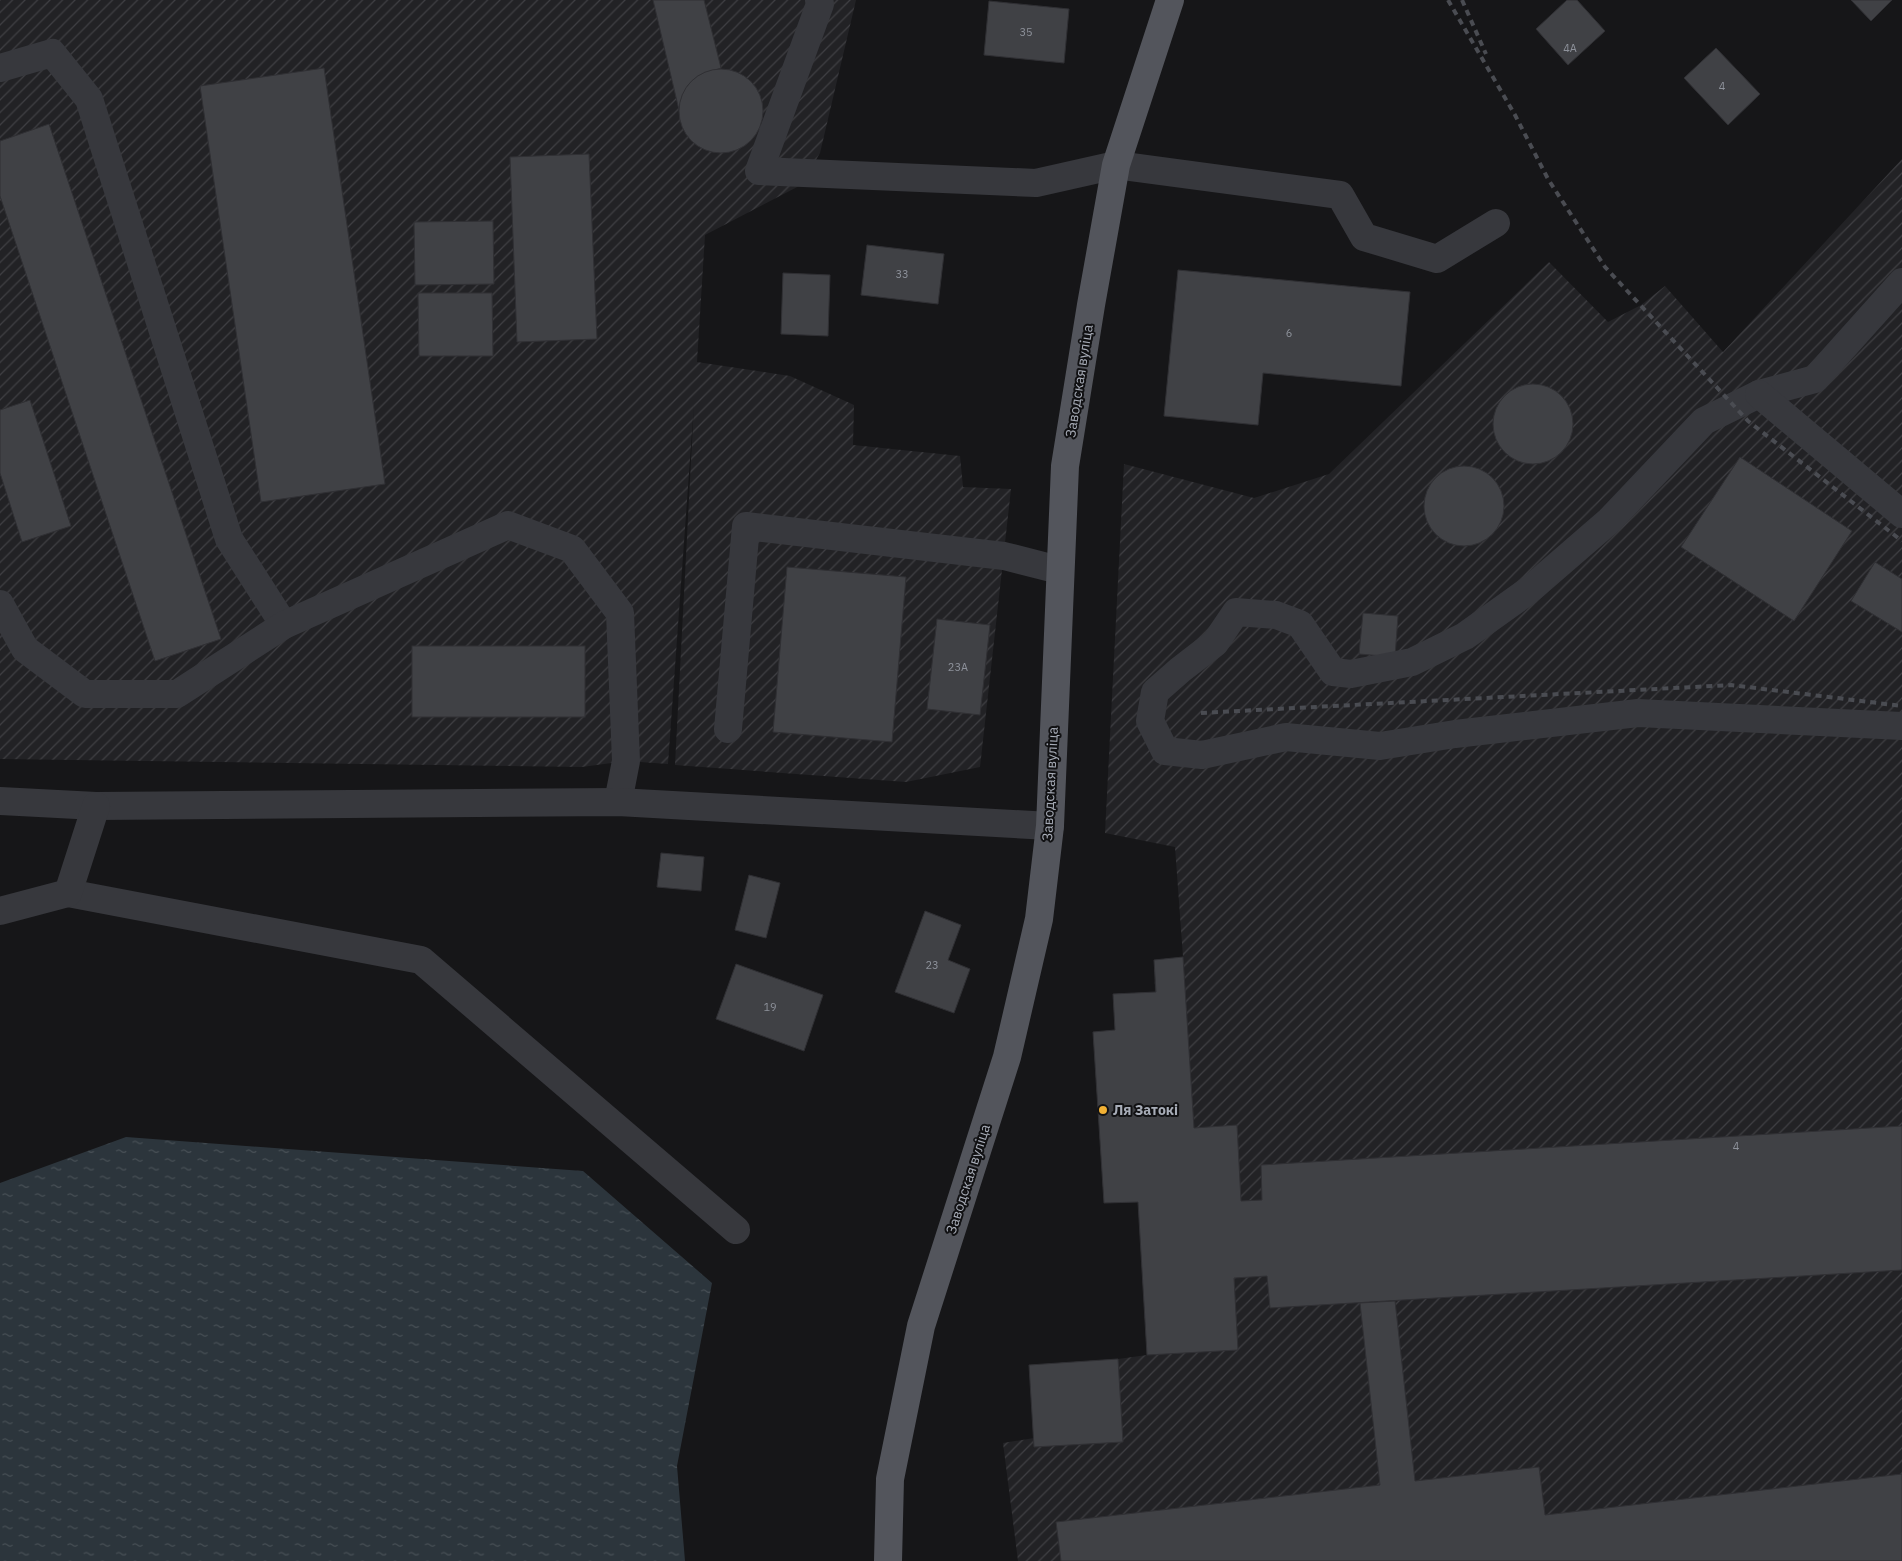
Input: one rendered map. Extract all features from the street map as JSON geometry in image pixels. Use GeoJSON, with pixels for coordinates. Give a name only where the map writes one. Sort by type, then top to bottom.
{"type":"FeatureCollection","features":[{"type":"Feature","properties":{"kind":"main road","name":"Заводская вуліца"},"geometry":{"type":"LineString","coordinates":[[888,1561],[890,1479],[921,1326],[1007,1057],[1039,919],[1050,826],[1059,570],[1065,466],[1116,165],[1170,0]]}},
{"type":"Feature","properties":{"kind":"street"},"geometry":{"type":"LineString","coordinates":[[819,0],[820,4],[759,171],[1036,183],[1116,165],[1340,195],[1364,237],[1437,259],[1496,223]]}},
{"type":"Feature","properties":{"kind":"street"},"geometry":{"type":"LineString","coordinates":[[0,68],[52,53],[89,98],[229,539],[284,625]]}},
{"type":"Feature","properties":{"kind":"street"},"geometry":{"type":"LineString","coordinates":[[1902,282],[1815,379],[1759,394],[1704,421],[1610,520],[1528,592],[1465,636],[1412,662],[1351,674],[1332,672],[1300,624],[1276,615],[1236,612],[1215,643],[1155,692],[1150,722],[1165,751],[1202,755],[1286,737],[1380,746],[1455,734],[1638,713],[1902,726]]}},
{"type":"Feature","properties":{"kind":"street"},"geometry":{"type":"LineString","coordinates":[[1759,394],[1902,514]]}},
{"type":"Feature","properties":{"kind":"street"},"geometry":{"type":"LineString","coordinates":[[0,604],[25,649],[85,694],[177,694],[284,625],[508,525],[572,549],[620,613],[626,761],[618,802]]}},
{"type":"Feature","properties":{"kind":"street"},"geometry":{"type":"LineString","coordinates":[[728,729],[746,526],[1004,556],[1059,570]]}},
{"type":"Feature","properties":{"kind":"street"},"geometry":{"type":"LineString","coordinates":[[0,801],[96,806],[618,802],[1050,826]]}},
{"type":"Feature","properties":{"kind":"street"},"geometry":{"type":"LineString","coordinates":[[68,892],[96,806]]}},
{"type":"Feature","properties":{"kind":"street"},"geometry":{"type":"LineString","coordinates":[[0,911],[68,892],[421,960],[736,1230]]}},
{"type":"Feature","properties":{"kind":"shaded area"},"geometry":{"type":"Polygon","coordinates":[[[0,0],[856,0],[820,153],[801,185],[705,235],[697,362],[790,376],[854,405],[853,445],[960,456],[963,487],[1011,489],[980,767],[906,782],[675,765],[694,404],[668,764],[626,761],[582,767],[0,759],[0,0]]]}},
{"type":"Feature","properties":{"kind":"shaded area"},"geometry":{"type":"Polygon","coordinates":[[[1902,159],[1902,1561],[1018,1561],[1003,1443],[1034,1438],[1029,1365],[1118,1359],[1147,1355],[1138,1202],[1104,1203],[1093,1032],[1115,1030],[1113,994],[1155,992],[1154,960],[1183,957],[1175,847],[1105,833],[1124,464],[1254,498],[1329,474],[1549,262],[1608,322],[1641,305],[1665,286],[1723,352],[1902,159]]]}},
{"type":"Feature","properties":{"kind":"water"},"geometry":{"type":"Polygon","coordinates":[[[126,1137],[583,1171],[712,1283],[677,1466],[685,1561],[0,1561],[0,1183],[126,1137]]]}},
{"type":"Feature","properties":{"kind":"building"},"geometry":{"type":"Polygon","coordinates":[[[653,0],[704,0],[721,68],[698,76],[688,85],[682,97],[679,110],[653,0]]]}},
{"type":"Feature","properties":{"kind":"building"},"geometry":{"type":"Polygon","coordinates":[[[1567,0],[1577,0],[1605,31],[1568,65],[1536,29],[1567,0]]]}},
{"type":"Feature","properties":{"kind":"building"},"geometry":{"type":"Polygon","coordinates":[[[1851,0],[1892,0],[1871,21],[1851,0]]]}},
{"type":"Feature","properties":{"kind":"building"},"geometry":{"type":"Polygon","coordinates":[[[989,1],[1069,9],[1064,63],[984,55],[989,1]]]}},
{"type":"Feature","properties":{"kind":"building"},"geometry":{"type":"Polygon","coordinates":[[[1716,48],[1760,94],[1728,125],[1684,78],[1716,48]]]}},
{"type":"Feature","properties":{"kind":"building"},"geometry":{"type":"Polygon","coordinates":[[[324,68],[385,484],[261,502],[200,86],[324,68]]]}},
{"type":"Feature","properties":{"kind":"building"},"geometry":{"type":"Polygon","coordinates":[[[721,69],[744,76],[756,88],[763,111],[756,134],[744,146],[721,153],[698,146],[686,134],[679,111],[686,88],[698,76],[721,69]]]}},
{"type":"Feature","properties":{"kind":"building"},"geometry":{"type":"Polygon","coordinates":[[[49,124],[221,639],[155,661],[0,196],[0,141],[49,124]]]}},
{"type":"Feature","properties":{"kind":"building"},"geometry":{"type":"Polygon","coordinates":[[[589,154],[597,339],[517,342],[510,157],[589,154]]]}},
{"type":"Feature","properties":{"kind":"building"},"geometry":{"type":"Polygon","coordinates":[[[493,221],[494,284],[415,285],[414,222],[493,221]]]}},
{"type":"Feature","properties":{"kind":"building"},"geometry":{"type":"Polygon","coordinates":[[[867,245],[944,254],[938,304],[861,295],[867,245]]]}},
{"type":"Feature","properties":{"kind":"building"},"geometry":{"type":"Polygon","coordinates":[[[1178,270],[1410,292],[1401,386],[1263,373],[1258,425],[1164,416],[1178,270]]]}},
{"type":"Feature","properties":{"kind":"building"},"geometry":{"type":"Polygon","coordinates":[[[783,273],[830,275],[828,336],[781,334],[783,273]]]}},
{"type":"Feature","properties":{"kind":"building"},"geometry":{"type":"Polygon","coordinates":[[[418,293],[492,293],[493,356],[419,356],[418,293]]]}},
{"type":"Feature","properties":{"kind":"building"},"geometry":{"type":"Polygon","coordinates":[[[1533,384],[1548,387],[1561,396],[1570,409],[1573,424],[1570,439],[1561,452],[1548,461],[1533,464],[1518,461],[1505,452],[1496,439],[1493,424],[1496,409],[1505,396],[1518,387],[1533,384]]]}},
{"type":"Feature","properties":{"kind":"building"},"geometry":{"type":"Polygon","coordinates":[[[30,400],[71,526],[22,542],[0,473],[0,410],[30,400]]]}},
{"type":"Feature","properties":{"kind":"building"},"geometry":{"type":"Polygon","coordinates":[[[1740,457],[1852,531],[1794,621],[1681,547],[1740,457]]]}},
{"type":"Feature","properties":{"kind":"building"},"geometry":{"type":"Polygon","coordinates":[[[1464,466],[1479,469],[1492,478],[1501,491],[1504,506],[1501,521],[1492,534],[1479,543],[1464,546],[1449,543],[1436,534],[1427,521],[1424,506],[1427,491],[1436,478],[1449,469],[1464,466]]]}},
{"type":"Feature","properties":{"kind":"building"},"geometry":{"type":"Polygon","coordinates":[[[1875,562],[1902,579],[1902,632],[1851,601],[1875,562]]]}},
{"type":"Feature","properties":{"kind":"building"},"geometry":{"type":"Polygon","coordinates":[[[787,567],[906,577],[892,742],[773,732],[787,567]]]}},
{"type":"Feature","properties":{"kind":"building"},"geometry":{"type":"Polygon","coordinates":[[[1363,613],[1398,616],[1395,657],[1359,654],[1363,613]]]}},
{"type":"Feature","properties":{"kind":"building"},"geometry":{"type":"Polygon","coordinates":[[[937,619],[990,625],[980,715],[927,709],[937,619]]]}},
{"type":"Feature","properties":{"kind":"building"},"geometry":{"type":"Polygon","coordinates":[[[412,646],[585,646],[585,717],[412,717],[412,646]]]}},
{"type":"Feature","properties":{"kind":"building"},"geometry":{"type":"Polygon","coordinates":[[[661,853],[704,857],[701,891],[657,887],[661,853]]]}},
{"type":"Feature","properties":{"kind":"building"},"geometry":{"type":"Polygon","coordinates":[[[749,875],[780,883],[766,938],[735,930],[749,875]]]}},
{"type":"Feature","properties":{"kind":"building"},"geometry":{"type":"Polygon","coordinates":[[[925,911],[961,925],[948,960],[970,969],[954,1013],[895,992],[925,911]]]}},
{"type":"Feature","properties":{"kind":"building"},"geometry":{"type":"Polygon","coordinates":[[[1183,957],[1194,1128],[1237,1125],[1241,1201],[1262,1200],[1261,1165],[1902,1126],[1902,1270],[1270,1308],[1267,1276],[1234,1278],[1238,1350],[1147,1355],[1138,1202],[1104,1203],[1093,1032],[1115,1030],[1113,994],[1156,992],[1154,960],[1183,957]]]}},
{"type":"Feature","properties":{"kind":"building"},"geometry":{"type":"Polygon","coordinates":[[[736,964],[823,995],[804,1051],[716,1019],[736,964]]]}},
{"type":"Feature","properties":{"kind":"building"},"geometry":{"type":"Polygon","coordinates":[[[1395,1301],[1415,1481],[1539,1467],[1545,1515],[1902,1474],[1902,1561],[1061,1561],[1056,1522],[1380,1485],[1360,1303],[1395,1301]]]}},
{"type":"Feature","properties":{"kind":"building"},"geometry":{"type":"Polygon","coordinates":[[[1118,1359],[1123,1442],[1034,1447],[1029,1365],[1118,1359]]]}},
{"type":"Feature","properties":{"kind":"railway"},"geometry":{"type":"LineString","coordinates":[[1448,0],[1515,115],[1548,179],[1605,267],[1748,421],[1902,541]]}},
{"type":"Feature","properties":{"kind":"railway"},"geometry":{"type":"LineString","coordinates":[[1462,0],[1486,54]]}},
{"type":"Feature","properties":{"kind":"railway"},"geometry":{"type":"LineString","coordinates":[[1201,713],[1731,685],[1902,706]]}},
{"type":"Feature","properties":{"kind":"place","name":"Ля Затокі"},"geometry":{"type":"Point","coordinates":[1103,1110]}}]}
